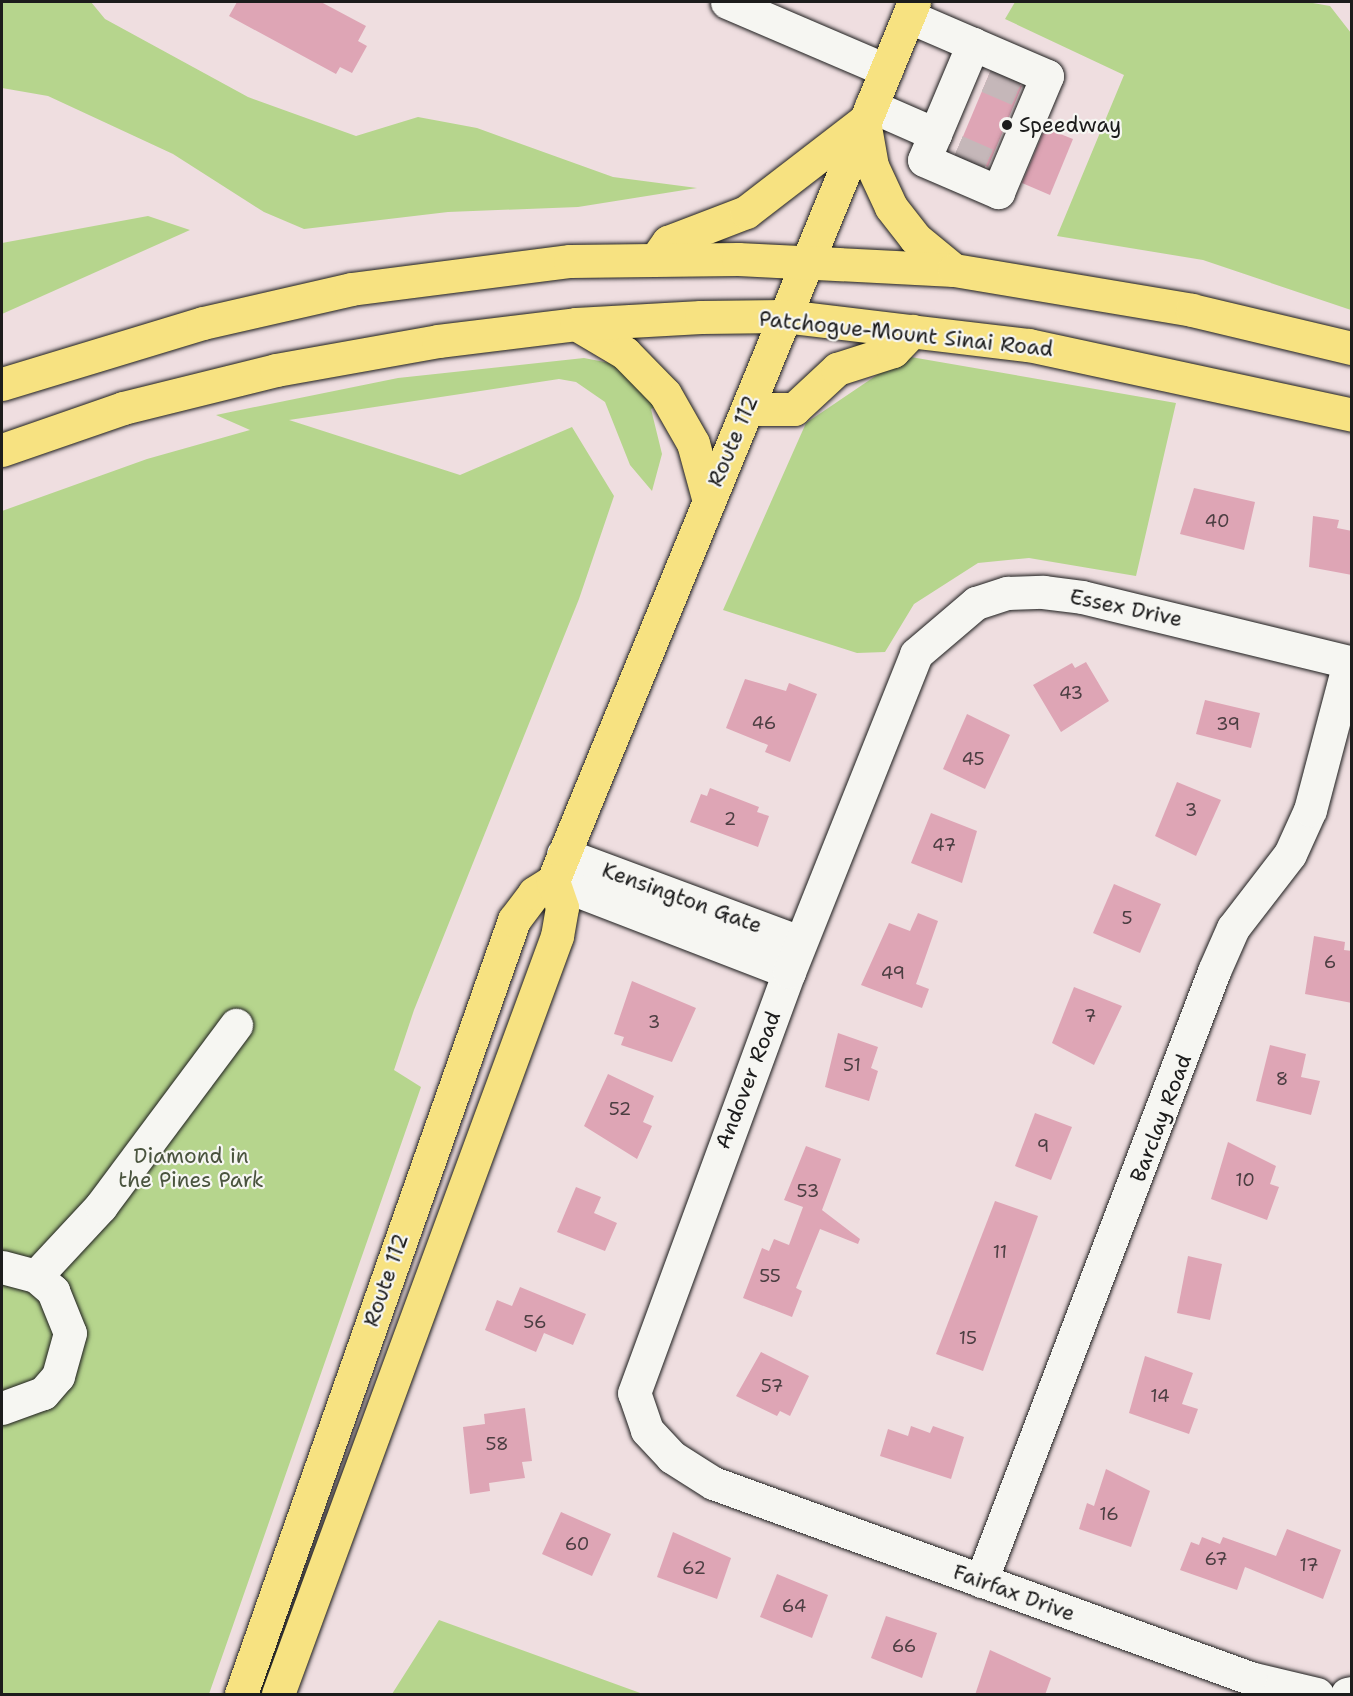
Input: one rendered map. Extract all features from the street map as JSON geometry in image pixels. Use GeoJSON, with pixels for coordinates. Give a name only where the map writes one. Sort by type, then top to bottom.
{"type":"FeatureCollection","features":[{"type":"Feature","properties":{"kind":"main road","name":"Route 112"},"geometry":{"type":"LineString","coordinates":[[242,1695],[514,921],[534,893],[558,867],[911,9]]}},
{"type":"Feature","properties":{"kind":"main road"},"geometry":{"type":"LineString","coordinates":[[656,259],[668,242],[746,212],[868,114]]}},
{"type":"Feature","properties":{"kind":"main road"},"geometry":{"type":"LineString","coordinates":[[868,114],[873,166],[891,207],[915,238],[954,270]]}},
{"type":"Feature","properties":{"kind":"main road"},"geometry":{"type":"LineString","coordinates":[[2,384],[203,323],[351,289],[570,261],[656,259],[806,261],[954,270],[1192,310],[1352,348]]}},
{"type":"Feature","properties":{"kind":"main road","name":"Patchogue-Mount Sinai Road"},"geometry":{"type":"LineString","coordinates":[[2,450],[123,408],[276,370],[438,340],[576,324],[784,316],[912,331],[1111,361],[1352,415]]}},
{"type":"Feature","properties":{"kind":"main road"},"geometry":{"type":"LineString","coordinates":[[576,324],[625,353],[665,394],[693,443],[708,498]]}},
{"type":"Feature","properties":{"kind":"main road"},"geometry":{"type":"LineString","coordinates":[[747,409],[794,409],[837,369],[893,351],[912,331]]}},
{"type":"Feature","properties":{"kind":"main road","name":"Route 112"},"geometry":{"type":"LineString","coordinates":[[278,1695],[557,936],[561,906],[558,867]]}},
{"type":"Feature","properties":{"kind":"street"},"geometry":{"type":"LineString","coordinates":[[727,2],[886,69]]}},
{"type":"Feature","properties":{"kind":"street"},"geometry":{"type":"LineString","coordinates":[[911,9],[972,73],[1047,76],[1028,104],[1004,160],[998,192],[924,160],[945,136],[972,73]]}},
{"type":"Feature","properties":{"kind":"street"},"geometry":{"type":"LineString","coordinates":[[868,114],[945,136]]}},
{"type":"Feature","properties":{"kind":"street","name":"Essex Drive"},"geometry":{"type":"LineString","coordinates":[[916,654],[976,603],[1007,593],[1043,592],[1082,597],[1350,663]]}},
{"type":"Feature","properties":{"kind":"street","name":"Andover Road"},"geometry":{"type":"LineString","coordinates":[[712,1483],[672,1457],[647,1430],[634,1393],[795,957],[916,654]]}},
{"type":"Feature","properties":{"kind":"street","name":"Barclay Road"},"geometry":{"type":"LineString","coordinates":[[981,1581],[1214,971],[1233,928],[1290,854],[1310,810],[1350,663]]}},
{"type":"Feature","properties":{"kind":"street","name":"Kensington Gate"},"geometry":{"type":"LineString","coordinates":[[558,867],[795,957]]}},
{"type":"Feature","properties":{"kind":"street"},"geometry":{"type":"LineString","coordinates":[[36,1276],[101,1206],[236,1025]]}},
{"type":"Feature","properties":{"kind":"street"},"geometry":{"type":"LineString","coordinates":[[2,1267],[36,1276],[65,1311],[68,1356],[43,1393],[2,1408]]}},
{"type":"Feature","properties":{"kind":"street","name":"Fairfax Drive"},"geometry":{"type":"LineString","coordinates":[[712,1483],[1250,1678],[1317,1695]]}},
{"type":"Feature","properties":{"kind":"green space"},"geometry":{"type":"Polygon","coordinates":[[[2,2],[91,2],[105,19],[248,97],[356,136],[418,117],[477,128],[613,177],[697,188],[578,207],[448,212],[304,229],[264,212],[173,154],[48,96],[2,88],[2,2]]]}},
{"type":"Feature","properties":{"kind":"green space"},"geometry":{"type":"Polygon","coordinates":[[[1015,2],[1307,2],[1330,6],[1351,33],[1351,310],[1203,260],[1057,236],[1124,75],[1005,19],[1015,2]]]}},
{"type":"Feature","properties":{"kind":"green space"},"geometry":{"type":"Polygon","coordinates":[[[148,216],[190,230],[2,314],[2,243],[148,216]]]}},
{"type":"Feature","properties":{"kind":"green space"},"geometry":{"type":"Polygon","coordinates":[[[905,356],[1176,403],[1136,576],[1029,558],[978,563],[914,604],[885,652],[857,653],[723,610],[806,423],[905,356]]]}},
{"type":"Feature","properties":{"kind":"green space","name":"Diamond in the Pines Park"},"geometry":{"type":"Polygon","coordinates":[[[584,358],[615,364],[661,404],[651,409],[662,454],[652,491],[630,465],[605,402],[576,382],[559,379],[289,420],[460,475],[572,427],[614,496],[579,599],[414,1010],[394,1070],[421,1087],[209,1694],[2,1694],[2,511],[147,459],[250,430],[216,415],[398,378],[584,358]]]}},
{"type":"Feature","properties":{"kind":"green space"},"geometry":{"type":"Polygon","coordinates":[[[439,1620],[643,1694],[392,1694],[439,1620]]]}},
{"type":"Feature","properties":{"kind":"building"},"geometry":{"type":"Polygon","coordinates":[[[237,2],[321,2],[366,26],[358,41],[367,46],[352,73],[340,67],[336,74],[229,16],[237,2]]]}},
{"type":"Feature","properties":{"kind":"building"},"geometry":{"type":"Polygon","coordinates":[[[990,72],[1022,86],[988,167],[956,153],[990,72]]]}},
{"type":"Feature","properties":{"kind":"building"},"geometry":{"type":"Polygon","coordinates":[[[1045,128],[1073,139],[1050,195],[1022,183],[1045,128]]]}},
{"type":"Feature","properties":{"kind":"building"},"geometry":{"type":"Polygon","coordinates":[[[1194,488],[1255,502],[1244,550],[1180,534],[1194,488]]]}},
{"type":"Feature","properties":{"kind":"building"},"geometry":{"type":"Polygon","coordinates":[[[1313,516],[1339,520],[1337,528],[1352,531],[1352,575],[1309,567],[1313,516]]]}},
{"type":"Feature","properties":{"kind":"building"},"geometry":{"type":"Polygon","coordinates":[[[1086,662],[1109,701],[1061,732],[1033,685],[1072,663],[1075,668],[1086,662]]]}},
{"type":"Feature","properties":{"kind":"building"},"geometry":{"type":"Polygon","coordinates":[[[745,679],[786,691],[789,683],[817,694],[790,762],[765,752],[768,745],[726,728],[745,679]]]}},
{"type":"Feature","properties":{"kind":"building"},"geometry":{"type":"Polygon","coordinates":[[[1205,700],[1260,713],[1251,748],[1196,734],[1205,700]]]}},
{"type":"Feature","properties":{"kind":"building"},"geometry":{"type":"Polygon","coordinates":[[[967,714],[1010,735],[985,789],[943,769],[967,714]]]}},
{"type":"Feature","properties":{"kind":"building"},"geometry":{"type":"Polygon","coordinates":[[[1177,782],[1221,800],[1196,856],[1155,836],[1177,782]]]}},
{"type":"Feature","properties":{"kind":"building"},"geometry":{"type":"Polygon","coordinates":[[[710,788],[759,807],[757,812],[769,816],[758,847],[690,822],[701,794],[707,796],[710,788]]]}},
{"type":"Feature","properties":{"kind":"building"},"geometry":{"type":"Polygon","coordinates":[[[931,813],[977,831],[962,883],[911,863],[931,813]]]}},
{"type":"Feature","properties":{"kind":"building"},"geometry":{"type":"Polygon","coordinates":[[[1114,884],[1161,904],[1140,953],[1093,933],[1114,884]]]}},
{"type":"Feature","properties":{"kind":"building"},"geometry":{"type":"Polygon","coordinates":[[[918,913],[938,921],[916,984],[929,989],[922,1008],[861,985],[889,923],[910,931],[918,913]]]}},
{"type":"Feature","properties":{"kind":"building"},"geometry":{"type":"Polygon","coordinates":[[[1314,936],[1345,942],[1344,950],[1352,951],[1352,1003],[1305,994],[1314,936]]]}},
{"type":"Feature","properties":{"kind":"building"},"geometry":{"type":"Polygon","coordinates":[[[632,981],[696,1008],[672,1062],[621,1045],[624,1037],[614,1034],[632,981]]]}},
{"type":"Feature","properties":{"kind":"building"},"geometry":{"type":"Polygon","coordinates":[[[1074,987],[1122,1006],[1094,1065],[1052,1043],[1074,987]]]}},
{"type":"Feature","properties":{"kind":"building"},"geometry":{"type":"Polygon","coordinates":[[[838,1033],[878,1047],[871,1068],[878,1071],[869,1101],[825,1087],[838,1033]]]}},
{"type":"Feature","properties":{"kind":"building"},"geometry":{"type":"Polygon","coordinates":[[[1270,1045],[1306,1054],[1301,1077],[1320,1081],[1311,1115],[1256,1101],[1270,1045]]]}},
{"type":"Feature","properties":{"kind":"building"},"geometry":{"type":"Polygon","coordinates":[[[608,1074],[654,1096],[643,1122],[652,1126],[637,1159],[584,1126],[608,1074]]]}},
{"type":"Feature","properties":{"kind":"building"},"geometry":{"type":"Polygon","coordinates":[[[1035,1113],[1072,1127],[1051,1180],[1015,1166],[1035,1113]]]}},
{"type":"Feature","properties":{"kind":"building"},"geometry":{"type":"Polygon","coordinates":[[[1228,1142],[1276,1166],[1270,1184],[1279,1187],[1267,1220],[1211,1199],[1228,1142]]]}},
{"type":"Feature","properties":{"kind":"building"},"geometry":{"type":"Polygon","coordinates":[[[806,1146],[841,1159],[822,1210],[860,1239],[858,1244],[820,1229],[796,1288],[802,1291],[792,1317],[743,1298],[762,1248],[769,1251],[774,1239],[789,1245],[803,1207],[784,1200],[806,1146]]]}},
{"type":"Feature","properties":{"kind":"building"},"geometry":{"type":"Polygon","coordinates":[[[576,1187],[601,1197],[594,1213],[617,1223],[605,1251],[557,1232],[576,1187]]]}},
{"type":"Feature","properties":{"kind":"building"},"geometry":{"type":"Polygon","coordinates":[[[995,1201],[1038,1216],[983,1371],[936,1354],[995,1201]]]}},
{"type":"Feature","properties":{"kind":"building"},"geometry":{"type":"Polygon","coordinates":[[[1188,1256],[1222,1264],[1210,1320],[1177,1313],[1188,1256]]]}},
{"type":"Feature","properties":{"kind":"building"},"geometry":{"type":"Polygon","coordinates":[[[520,1287],[586,1314],[573,1345],[544,1333],[536,1352],[485,1330],[497,1300],[512,1306],[520,1287]]]}},
{"type":"Feature","properties":{"kind":"building"},"geometry":{"type":"Polygon","coordinates":[[[761,1352],[809,1376],[790,1416],[780,1411],[777,1416],[736,1396],[761,1352]]]}},
{"type":"Feature","properties":{"kind":"building"},"geometry":{"type":"Polygon","coordinates":[[[1145,1356],[1193,1373],[1182,1404],[1198,1409],[1189,1434],[1129,1413],[1145,1356]]]}},
{"type":"Feature","properties":{"kind":"building"},"geometry":{"type":"Polygon","coordinates":[[[525,1408],[532,1461],[522,1462],[525,1478],[489,1483],[490,1491],[470,1494],[463,1427],[485,1424],[484,1414],[525,1408]]]}},
{"type":"Feature","properties":{"kind":"building"},"geometry":{"type":"Polygon","coordinates":[[[911,1426],[930,1433],[933,1426],[964,1437],[951,1479],[880,1456],[888,1429],[908,1436],[911,1426]]]}},
{"type":"Feature","properties":{"kind":"building"},"geometry":{"type":"Polygon","coordinates":[[[1106,1469],[1150,1491],[1131,1547],[1079,1529],[1087,1503],[1094,1506],[1106,1469]]]}},
{"type":"Feature","properties":{"kind":"building"},"geometry":{"type":"Polygon","coordinates":[[[561,1512],[611,1534],[592,1576],[542,1554],[561,1512]]]}},
{"type":"Feature","properties":{"kind":"building"},"geometry":{"type":"Polygon","coordinates":[[[1287,1529],[1341,1550],[1323,1599],[1245,1567],[1237,1590],[1180,1570],[1191,1542],[1199,1545],[1202,1537],[1220,1544],[1223,1537],[1276,1556],[1287,1529]]]}},
{"type":"Feature","properties":{"kind":"building"},"geometry":{"type":"Polygon","coordinates":[[[673,1532],[731,1558],[717,1599],[657,1577],[673,1532]]]}},
{"type":"Feature","properties":{"kind":"building"},"geometry":{"type":"Polygon","coordinates":[[[777,1574],[828,1595],[812,1638],[760,1617],[777,1574]]]}},
{"type":"Feature","properties":{"kind":"building"},"geometry":{"type":"Polygon","coordinates":[[[886,1616],[937,1633],[922,1678],[871,1658],[886,1616]]]}},
{"type":"Feature","properties":{"kind":"building"},"geometry":{"type":"Polygon","coordinates":[[[990,1650],[1051,1678],[1045,1695],[975,1695],[990,1650]]]}},
{"type":"Feature","properties":{"kind":"tunnel"},"geometry":{"type":"LineString","coordinates":[[988,76],[1025,92]]}},
{"type":"Feature","properties":{"kind":"tunnel"},"geometry":{"type":"LineString","coordinates":[[956,151],[993,167]]}},
{"type":"Feature","properties":{"kind":"place","name":"Speedway"},"geometry":{"type":"Point","coordinates":[1007,125]}}]}
